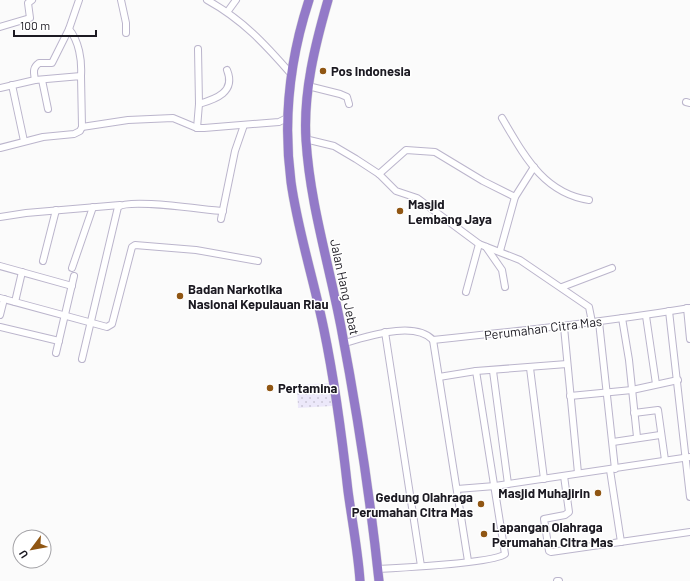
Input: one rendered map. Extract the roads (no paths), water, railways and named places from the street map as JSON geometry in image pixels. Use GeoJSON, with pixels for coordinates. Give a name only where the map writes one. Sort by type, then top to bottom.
{"type":"FeatureCollection","features":[{"type":"Feature","properties":{"kind":"highway"},"geometry":{"type":"LineString","coordinates":[[309,0],[297,45],[292,75],[287,118],[289,163],[295,201],[334,380],[360,581]]}},
{"type":"Feature","properties":{"kind":"highway","name":"Jalan Hang Jebat"},"geometry":{"type":"LineString","coordinates":[[328,0],[314,51],[308,86],[306,139],[312,198],[344,343],[356,414],[379,581]]}},
{"type":"Feature","properties":{"kind":"highway"},"geometry":{"type":"LineString","coordinates":[[295,201],[312,198]]}},
{"type":"Feature","properties":{"kind":"street"},"geometry":{"type":"LineString","coordinates":[[0,27],[30,18],[28,2],[32,0]]}},
{"type":"Feature","properties":{"kind":"street"},"geometry":{"type":"LineString","coordinates":[[35,80],[35,66],[39,62],[52,63],[69,29],[79,0]]}},
{"type":"Feature","properties":{"kind":"street"},"geometry":{"type":"LineString","coordinates":[[121,0],[126,23],[126,33]]}},
{"type":"Feature","properties":{"kind":"street"},"geometry":{"type":"LineString","coordinates":[[207,0],[228,11],[260,38],[292,75]]}},
{"type":"Feature","properties":{"kind":"street"},"geometry":{"type":"LineString","coordinates":[[228,11],[236,0]]}},
{"type":"Feature","properties":{"kind":"street"},"geometry":{"type":"LineString","coordinates":[[69,29],[76,37],[82,65],[82,126]]}},
{"type":"Feature","properties":{"kind":"street"},"geometry":{"type":"LineString","coordinates":[[197,128],[199,104],[198,49]]}},
{"type":"Feature","properties":{"kind":"street"},"geometry":{"type":"LineString","coordinates":[[199,104],[215,99],[225,91],[230,76],[227,70]]}},
{"type":"Feature","properties":{"kind":"street"},"geometry":{"type":"LineString","coordinates":[[0,88],[35,80],[81,76]]}},
{"type":"Feature","properties":{"kind":"street"},"geometry":{"type":"LineString","coordinates":[[42,80],[48,109]]}},
{"type":"Feature","properties":{"kind":"street"},"geometry":{"type":"LineString","coordinates":[[12,85],[24,141]]}},
{"type":"Feature","properties":{"kind":"street"},"geometry":{"type":"LineString","coordinates":[[308,86],[340,94],[347,98],[349,104]]}},
{"type":"Feature","properties":{"kind":"street"},"geometry":{"type":"LineString","coordinates":[[0,148],[43,137],[74,134],[82,126],[128,120],[174,118],[197,128],[279,122],[287,118]]}},
{"type":"Feature","properties":{"kind":"street"},"geometry":{"type":"LineString","coordinates":[[502,118],[534,167],[551,186],[564,194],[589,200]]}},
{"type":"Feature","properties":{"kind":"street"},"geometry":{"type":"LineString","coordinates":[[221,219],[235,151],[244,125]]}},
{"type":"Feature","properties":{"kind":"street"},"geometry":{"type":"LineString","coordinates":[[306,139],[334,146],[379,174],[391,188],[400,193],[417,198],[479,244],[520,260],[562,287],[589,307],[596,322],[607,393],[613,442],[613,469],[621,542]]}},
{"type":"Feature","properties":{"kind":"street"},"geometry":{"type":"LineString","coordinates":[[379,174],[405,151],[431,151],[483,181],[515,197]]}},
{"type":"Feature","properties":{"kind":"street"},"geometry":{"type":"LineString","coordinates":[[500,251],[515,197],[534,167]]}},
{"type":"Feature","properties":{"kind":"street"},"geometry":{"type":"LineString","coordinates":[[0,217],[56,210],[120,205],[127,203],[145,203],[223,211]]}},
{"type":"Feature","properties":{"kind":"street"},"geometry":{"type":"LineString","coordinates":[[82,359],[118,207],[120,205]]}},
{"type":"Feature","properties":{"kind":"street"},"geometry":{"type":"LineString","coordinates":[[72,268],[93,207]]}},
{"type":"Feature","properties":{"kind":"street"},"geometry":{"type":"LineString","coordinates":[[43,261],[56,210]]}},
{"type":"Feature","properties":{"kind":"street"},"geometry":{"type":"LineString","coordinates":[[466,292],[479,244]]}},
{"type":"Feature","properties":{"kind":"street"},"geometry":{"type":"LineString","coordinates":[[0,315],[2,298],[65,315],[90,324],[107,327],[112,324],[128,259],[132,247],[135,245],[196,250],[258,261]]}},
{"type":"Feature","properties":{"kind":"street"},"geometry":{"type":"LineString","coordinates":[[486,247],[502,270],[505,287]]}},
{"type":"Feature","properties":{"kind":"street"},"geometry":{"type":"LineString","coordinates":[[0,266],[72,286]]}},
{"type":"Feature","properties":{"kind":"street"},"geometry":{"type":"LineString","coordinates":[[562,287],[612,268]]}},
{"type":"Feature","properties":{"kind":"street"},"geometry":{"type":"LineString","coordinates":[[15,302],[22,272]]}},
{"type":"Feature","properties":{"kind":"street"},"geometry":{"type":"LineString","coordinates":[[56,353],[74,276]]}},
{"type":"Feature","properties":{"kind":"street"},"geometry":{"type":"LineString","coordinates":[[688,308],[690,339]]}},
{"type":"Feature","properties":{"kind":"street","name":"Perumahan Citra Mas"},"geometry":{"type":"LineString","coordinates":[[433,340],[646,316],[688,308]]}},
{"type":"Feature","properties":{"kind":"street"},"geometry":{"type":"LineString","coordinates":[[669,311],[688,457],[690,497]]}},
{"type":"Feature","properties":{"kind":"street"},"geometry":{"type":"LineString","coordinates":[[646,316],[656,384]]}},
{"type":"Feature","properties":{"kind":"street"},"geometry":{"type":"LineString","coordinates":[[622,318],[629,360],[637,437]]}},
{"type":"Feature","properties":{"kind":"street"},"geometry":{"type":"LineString","coordinates":[[564,326],[578,473]]}},
{"type":"Feature","properties":{"kind":"street"},"geometry":{"type":"LineString","coordinates":[[0,327],[59,341]]}},
{"type":"Feature","properties":{"kind":"street"},"geometry":{"type":"LineString","coordinates":[[344,343],[385,332],[421,331],[433,340],[468,561]]}},
{"type":"Feature","properties":{"kind":"street"},"geometry":{"type":"LineString","coordinates":[[385,332],[421,566]]}},
{"type":"Feature","properties":{"kind":"street"},"geometry":{"type":"LineString","coordinates":[[439,378],[476,371],[493,371],[568,364]]}},
{"type":"Feature","properties":{"kind":"street"},"geometry":{"type":"LineString","coordinates":[[530,368],[544,479]]}},
{"type":"Feature","properties":{"kind":"street"},"geometry":{"type":"LineString","coordinates":[[378,569],[468,561],[499,557],[504,554],[495,486],[476,371]]}},
{"type":"Feature","properties":{"kind":"street"},"geometry":{"type":"LineString","coordinates":[[493,371],[508,484]]}},
{"type":"Feature","properties":{"kind":"street"},"geometry":{"type":"LineString","coordinates":[[570,396],[632,390],[678,380]]}},
{"type":"Feature","properties":{"kind":"street"},"geometry":{"type":"LineString","coordinates":[[634,413],[658,410],[664,460]]}},
{"type":"Feature","properties":{"kind":"street"},"geometry":{"type":"LineString","coordinates":[[613,442],[637,437],[660,435]]}},
{"type":"Feature","properties":{"kind":"street"},"geometry":{"type":"LineString","coordinates":[[457,489],[495,486],[688,457]]}},
{"type":"Feature","properties":{"kind":"street"},"geometry":{"type":"LineString","coordinates":[[564,476],[569,512],[565,515],[544,518],[549,552],[690,532]]}},
{"type":"Feature","properties":{"kind":"place","name":"Pos Indonesia"},"geometry":{"type":"Point","coordinates":[323,71]}},
{"type":"Feature","properties":{"kind":"place","name":"Masjid Lembang Jaya"},"geometry":{"type":"Point","coordinates":[400,211]}},
{"type":"Feature","properties":{"kind":"place","name":"Badan Narkotika Nasional Kepulauan Riau"},"geometry":{"type":"Point","coordinates":[180,296]}},
{"type":"Feature","properties":{"kind":"place","name":"Pertamina"},"geometry":{"type":"Point","coordinates":[270,388]}},
{"type":"Feature","properties":{"kind":"place","name":"Masjid Muhajirin"},"geometry":{"type":"Point","coordinates":[598,493]}},
{"type":"Feature","properties":{"kind":"place","name":"Gedung Olahraga Perumahan Citra Mas"},"geometry":{"type":"Point","coordinates":[481,504]}},
{"type":"Feature","properties":{"kind":"place","name":"Lapangan Olahraga Perumahan Citra Mas"},"geometry":{"type":"Point","coordinates":[484,534]}}]}
